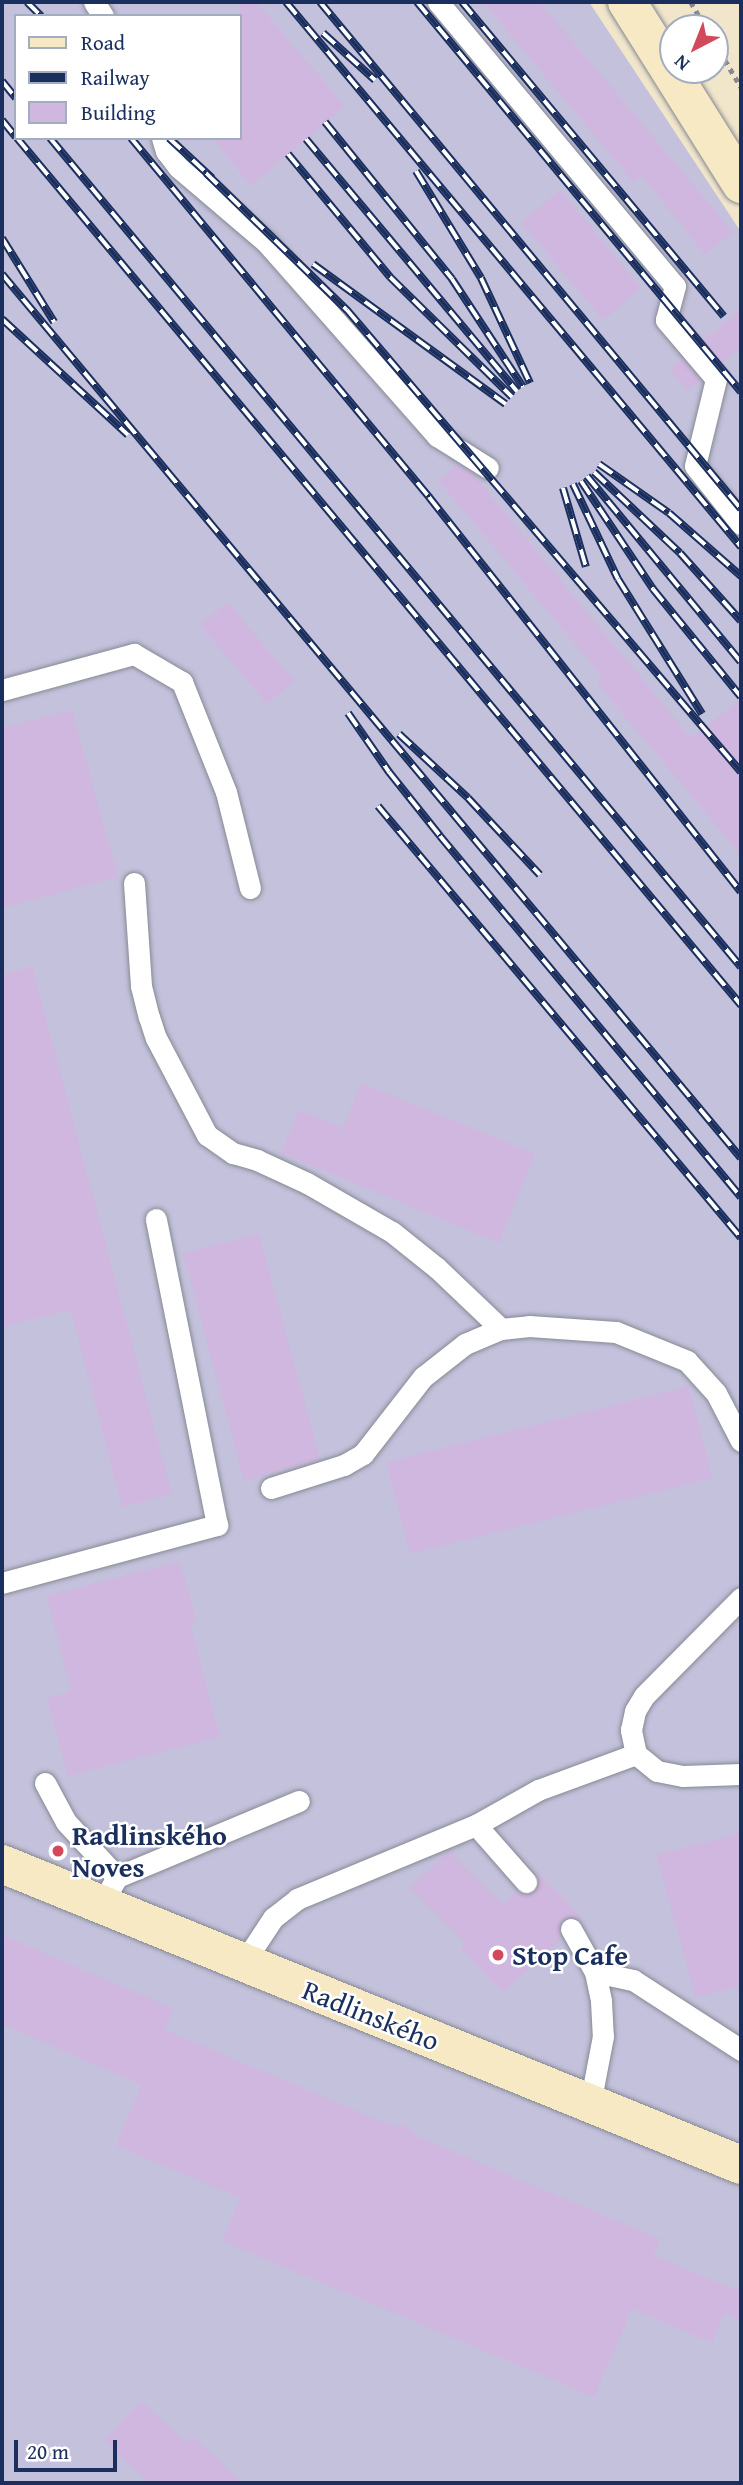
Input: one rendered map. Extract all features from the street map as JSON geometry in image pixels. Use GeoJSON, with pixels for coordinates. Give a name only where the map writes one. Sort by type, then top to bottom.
{"type":"FeatureCollection","features":[{"type":"Feature","properties":{"kind":"main road"},"geometry":{"type":"LineString","coordinates":[[627,2],[741,184]]}},
{"type":"Feature","properties":{"kind":"main road","name":"Radlinského"},"geometry":{"type":"LineString","coordinates":[[2,1864],[109,1891],[244,1962],[741,2165]]}},
{"type":"Feature","properties":{"kind":"lane"},"geometry":{"type":"LineString","coordinates":[[438,2],[674,286],[666,320],[716,379],[695,466],[741,524]]}},
{"type":"Feature","properties":{"kind":"lane"},"geometry":{"type":"LineString","coordinates":[[163,140],[166,151],[178,167],[266,242],[438,436],[488,468]]}},
{"type":"Feature","properties":{"kind":"lane"},"geometry":{"type":"LineString","coordinates":[[2,690],[134,654],[182,682],[226,792],[250,888]]}},
{"type":"Feature","properties":{"kind":"lane"},"geometry":{"type":"LineString","coordinates":[[134,883],[141,986],[149,1017],[156,1038],[207,1135],[218,1145],[307,1183],[391,1232],[437,1268],[501,1329]]}},
{"type":"Feature","properties":{"kind":"lane"},"geometry":{"type":"LineString","coordinates":[[2,1583],[216,1525],[156,1219]]}},
{"type":"Feature","properties":{"kind":"lane"},"geometry":{"type":"LineString","coordinates":[[271,1488],[344,1465],[362,1454],[423,1377],[465,1344],[501,1329],[529,1326],[616,1332],[657,1346],[687,1361],[716,1393],[741,1441]]}},
{"type":"Feature","properties":{"kind":"lane"},"geometry":{"type":"LineString","coordinates":[[741,1598],[644,1696],[635,1711],[631,1730],[636,1754],[657,1771],[683,1776],[741,1774]]}},
{"type":"Feature","properties":{"kind":"lane"},"geometry":{"type":"LineString","coordinates":[[244,1962],[273,1918],[297,1899],[476,1825],[538,1790],[636,1754]]}},
{"type":"Feature","properties":{"kind":"lane"},"geometry":{"type":"LineString","coordinates":[[45,1783],[109,1891],[299,1801]]}},
{"type":"Feature","properties":{"kind":"lane"},"geometry":{"type":"LineString","coordinates":[[476,1825],[526,1882]]}},
{"type":"Feature","properties":{"kind":"lane"},"geometry":{"type":"LineString","coordinates":[[571,1929],[595,1972],[601,2001],[603,2036],[590,2105]]}},
{"type":"Feature","properties":{"kind":"lane"},"geometry":{"type":"LineString","coordinates":[[595,1972],[633,1980],[741,2050]]}},
{"type":"Feature","properties":{"kind":"path"},"geometry":{"type":"LineString","coordinates":[[729,67],[741,87]]}},
{"type":"Feature","properties":{"kind":"shaded area"},"geometry":{"type":"Polygon","coordinates":[[[2,2],[589,2],[741,232],[741,2483],[2,2483],[2,2]]]}},
{"type":"Feature","properties":{"kind":"building"},"geometry":{"type":"Polygon","coordinates":[[[240,2],[256,2],[345,106],[251,185],[214,140],[242,140],[240,2]]]}},
{"type":"Feature","properties":{"kind":"building"},"geometry":{"type":"Polygon","coordinates":[[[483,2],[540,2],[733,232],[705,255],[642,176],[634,183],[483,2]]]}},
{"type":"Feature","properties":{"kind":"building"},"geometry":{"type":"Polygon","coordinates":[[[560,190],[641,288],[603,320],[521,222],[560,190]]]}},
{"type":"Feature","properties":{"kind":"building"},"geometry":{"type":"Polygon","coordinates":[[[741,309],[741,347],[720,364],[702,342],[741,309]]]}},
{"type":"Feature","properties":{"kind":"building"},"geometry":{"type":"Polygon","coordinates":[[[682,359],[700,380],[687,391],[670,369],[682,359]]]}},
{"type":"Feature","properties":{"kind":"building"},"geometry":{"type":"Polygon","coordinates":[[[457,464],[472,473],[691,738],[741,699],[741,855],[597,683],[603,678],[438,480],[457,464]]]}},
{"type":"Feature","properties":{"kind":"building"},"geometry":{"type":"Polygon","coordinates":[[[228,602],[294,681],[267,704],[200,625],[228,602]]]}},
{"type":"Feature","properties":{"kind":"building"},"geometry":{"type":"Polygon","coordinates":[[[72,710],[118,877],[2,908],[2,728],[72,710]]]}},
{"type":"Feature","properties":{"kind":"building"},"geometry":{"type":"Polygon","coordinates":[[[32,966],[172,1494],[122,1507],[71,1310],[2,1327],[2,975],[32,966]]]}},
{"type":"Feature","properties":{"kind":"building"},"geometry":{"type":"Polygon","coordinates":[[[361,1083],[535,1154],[499,1243],[281,1153],[299,1110],[343,1128],[361,1083]]]}},
{"type":"Feature","properties":{"kind":"building"},"geometry":{"type":"Polygon","coordinates":[[[259,1234],[320,1459],[244,1481],[183,1253],[259,1234]]]}},
{"type":"Feature","properties":{"kind":"building"},"geometry":{"type":"Polygon","coordinates":[[[689,1386],[712,1478],[410,1554],[386,1462],[689,1386]]]}},
{"type":"Feature","properties":{"kind":"building"},"geometry":{"type":"Polygon","coordinates":[[[180,1561],[196,1622],[190,1623],[220,1737],[68,1776],[47,1698],[71,1691],[47,1596],[180,1561]]]}},
{"type":"Feature","properties":{"kind":"building"},"geometry":{"type":"Polygon","coordinates":[[[741,1833],[741,1986],[696,1998],[656,1855],[741,1833]]]}},
{"type":"Feature","properties":{"kind":"building"},"geometry":{"type":"Polygon","coordinates":[[[448,1851],[503,1904],[516,1891],[528,1895],[535,1891],[539,1880],[536,1871],[582,1918],[564,1918],[558,1928],[561,1939],[503,1993],[460,1948],[465,1943],[410,1888],[448,1851]]]}},
{"type":"Feature","properties":{"kind":"building"},"geometry":{"type":"Polygon","coordinates":[[[2,1935],[174,2009],[165,2030],[388,2124],[406,2126],[421,2138],[660,2239],[653,2255],[741,2292],[741,2321],[724,2314],[712,2343],[632,2309],[594,2397],[222,2241],[240,2198],[116,2146],[141,2085],[2,2024],[2,1935]]]}},
{"type":"Feature","properties":{"kind":"building"},"geometry":{"type":"Polygon","coordinates":[[[141,2401],[186,2442],[192,2436],[243,2483],[149,2483],[104,2441],[141,2401]]]}},
{"type":"Feature","properties":{"kind":"railway"},"geometry":{"type":"LineString","coordinates":[[27,2],[39,14]]}},
{"type":"Feature","properties":{"kind":"railway"},"geometry":{"type":"LineString","coordinates":[[286,2],[741,547]]}},
{"type":"Feature","properties":{"kind":"railway"},"geometry":{"type":"LineString","coordinates":[[320,2],[741,509]]}},
{"type":"Feature","properties":{"kind":"railway"},"geometry":{"type":"LineString","coordinates":[[417,2],[741,392]]}},
{"type":"Feature","properties":{"kind":"railway"},"geometry":{"type":"LineString","coordinates":[[462,2],[724,316]]}},
{"type":"Feature","properties":{"kind":"railway"},"geometry":{"type":"LineString","coordinates":[[323,33],[375,80]]}},
{"type":"Feature","properties":{"kind":"railway"},"geometry":{"type":"LineString","coordinates":[[2,81],[14,96]]}},
{"type":"Feature","properties":{"kind":"railway"},"geometry":{"type":"LineString","coordinates":[[2,120],[14,135]]}},
{"type":"Feature","properties":{"kind":"railway"},"geometry":{"type":"LineString","coordinates":[[325,122],[452,279],[523,387]]}},
{"type":"Feature","properties":{"kind":"railway"},"geometry":{"type":"LineString","coordinates":[[306,139],[517,391]]}},
{"type":"Feature","properties":{"kind":"railway"},"geometry":{"type":"LineString","coordinates":[[19,140],[741,1005]]}},
{"type":"Feature","properties":{"kind":"railway"},"geometry":{"type":"LineString","coordinates":[[52,140],[741,967]]}},
{"type":"Feature","properties":{"kind":"railway"},"geometry":{"type":"LineString","coordinates":[[133,140],[429,497],[741,892]]}},
{"type":"Feature","properties":{"kind":"railway"},"geometry":{"type":"LineString","coordinates":[[171,140],[212,178]]}},
{"type":"Feature","properties":{"kind":"railway"},"geometry":{"type":"LineString","coordinates":[[288,154],[390,277],[512,397]]}},
{"type":"Feature","properties":{"kind":"railway"},"geometry":{"type":"LineString","coordinates":[[416,171],[481,278],[530,383]]}},
{"type":"Feature","properties":{"kind":"railway"},"geometry":{"type":"LineString","coordinates":[[206,173],[347,310],[741,772]]}},
{"type":"Feature","properties":{"kind":"railway"},"geometry":{"type":"LineString","coordinates":[[2,238],[54,322]]}},
{"type":"Feature","properties":{"kind":"railway"},"geometry":{"type":"LineString","coordinates":[[313,264],[506,404]]}},
{"type":"Feature","properties":{"kind":"railway"},"geometry":{"type":"LineString","coordinates":[[2,274],[741,1158]]}},
{"type":"Feature","properties":{"kind":"railway"},"geometry":{"type":"LineString","coordinates":[[2,319],[128,435]]}},
{"type":"Feature","properties":{"kind":"railway"},"geometry":{"type":"LineString","coordinates":[[599,464],[669,513],[741,576]]}},
{"type":"Feature","properties":{"kind":"railway"},"geometry":{"type":"LineString","coordinates":[[594,472],[680,553],[741,621]]}},
{"type":"Feature","properties":{"kind":"railway"},"geometry":{"type":"LineString","coordinates":[[587,476],[741,662]]}},
{"type":"Feature","properties":{"kind":"railway"},"geometry":{"type":"LineString","coordinates":[[581,481],[653,589],[741,697]]}},
{"type":"Feature","properties":{"kind":"railway"},"geometry":{"type":"LineString","coordinates":[[573,484],[618,579],[702,714]]}},
{"type":"Feature","properties":{"kind":"railway"},"geometry":{"type":"LineString","coordinates":[[563,488],[586,567]]}},
{"type":"Feature","properties":{"kind":"railway"},"geometry":{"type":"LineString","coordinates":[[348,713],[389,772],[440,836],[741,1197]]}},
{"type":"Feature","properties":{"kind":"railway"},"geometry":{"type":"LineString","coordinates":[[399,734],[468,798],[540,875]]}},
{"type":"Feature","properties":{"kind":"railway"},"geometry":{"type":"LineString","coordinates":[[378,806],[741,1238]]}},
{"type":"Feature","properties":{"kind":"place","name":"Radlinského Noves"},"geometry":{"type":"Point","coordinates":[58,1851]}},
{"type":"Feature","properties":{"kind":"place","name":"Stop Cafe"},"geometry":{"type":"Point","coordinates":[498,1955]}}]}
